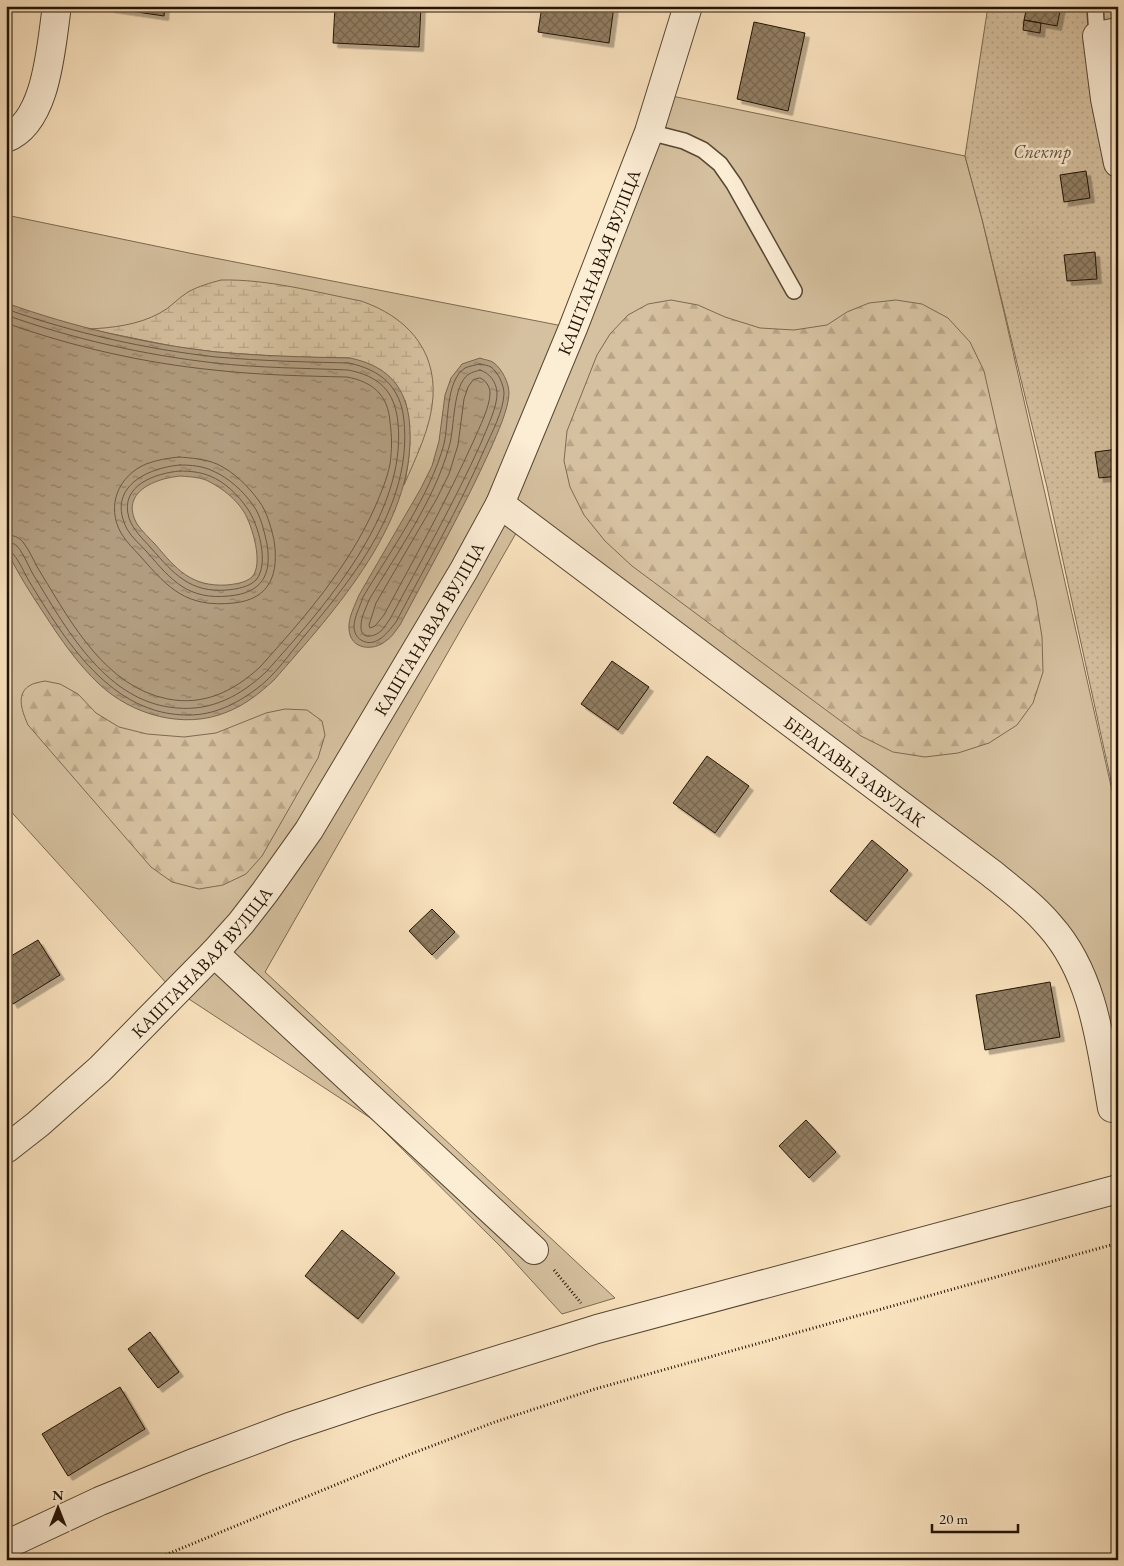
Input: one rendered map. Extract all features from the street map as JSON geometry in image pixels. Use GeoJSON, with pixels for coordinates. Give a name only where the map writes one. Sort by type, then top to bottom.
{"type":"FeatureCollection","features":[{"type":"Feature","properties":{"kind":"street"},"geometry":{"type":"LineString","coordinates":[[6,138],[27,122],[37,106],[44,88],[57,6]]}},
{"type":"Feature","properties":{"kind":"street","name":"КАШТАНАВАЯ ВУЛІЦА"},"geometry":{"type":"LineString","coordinates":[[6,1149],[38,1124],[100,1069],[214,953],[265,892],[309,830],[464,570],[500,504],[573,328],[649,132],[688,6]]}},
{"type":"Feature","properties":{"kind":"street"},"geometry":{"type":"LineString","coordinates":[[1107,34],[1105,99],[1118,163]]}},
{"type":"Feature","properties":{"kind":"street","name":"БЕРАГАВЫ ЗАВУЛАК"},"geometry":{"type":"LineString","coordinates":[[500,504],[983,867],[1034,908],[1067,949],[1082,978],[1093,1011],[1112,1108]]}},
{"type":"Feature","properties":{"kind":"street"},"geometry":{"type":"LineString","coordinates":[[214,953],[534,1250]]}},
{"type":"Feature","properties":{"kind":"street"},"geometry":{"type":"LineString","coordinates":[[6,1545],[100,1501],[289,1426],[597,1329],[1118,1189]]}},
{"type":"Feature","properties":{"kind":"lane"},"geometry":{"type":"LineString","coordinates":[[1095,6],[1107,34]]}},
{"type":"Feature","properties":{"kind":"lane"},"geometry":{"type":"LineString","coordinates":[[649,132],[684,140],[703,150],[720,164],[734,184],[794,291]]}},
{"type":"Feature","properties":{"kind":"path"},"geometry":{"type":"LineString","coordinates":[[153,1560],[408,1455],[495,1422],[595,1389],[1118,1243]]}},
{"type":"Feature","properties":{"kind":"path"},"geometry":{"type":"LineString","coordinates":[[534,1250],[558,1274],[574,1294],[597,1329]]}},
{"type":"Feature","properties":{"kind":"green space","name":"Спектр"},"geometry":{"type":"Polygon","coordinates":[[[988,6],[1118,6],[1118,813],[1047,487],[965,156],[988,6]]]}},
{"type":"Feature","properties":{"kind":"green space"},"geometry":{"type":"Polygon","coordinates":[[[662,94],[965,156],[1004,312],[1118,817],[1118,1135],[1067,949],[523,521],[265,972],[615,1298],[562,1314],[501,1247],[372,1119],[169,986],[6,806],[6,215],[194,254],[573,328],[662,94]]]}},
{"type":"Feature","properties":{"kind":"green space"},"geometry":{"type":"Polygon","coordinates":[[[221,280],[274,284],[361,301],[391,315],[415,336],[429,363],[433,379],[433,397],[426,431],[404,485],[410,442],[405,400],[350,358],[287,357],[216,352],[177,347],[88,329],[116,327],[152,317],[164,311],[188,292],[200,286],[221,280]]]}},
{"type":"Feature","properties":{"kind":"green space"},"geometry":{"type":"Polygon","coordinates":[[[671,300],[698,305],[725,317],[760,328],[794,330],[827,325],[847,312],[869,303],[896,300],[922,304],[948,318],[970,342],[984,371],[1036,600],[1042,637],[1043,672],[1033,703],[1017,725],[989,743],[958,753],[925,757],[893,752],[861,736],[632,566],[605,541],[584,515],[570,487],[564,461],[567,431],[597,355],[610,334],[628,315],[648,304],[671,300]]]}},
{"type":"Feature","properties":{"kind":"green space"},"geometry":{"type":"Polygon","coordinates":[[[45,681],[60,684],[78,694],[96,713],[119,727],[147,734],[184,737],[216,733],[266,713],[285,709],[307,710],[322,721],[325,735],[318,758],[262,856],[246,874],[223,885],[199,889],[172,882],[151,867],[28,725],[21,704],[22,694],[31,685],[45,681]]]}},
{"type":"Feature","properties":{"kind":"water"},"geometry":{"type":"Polygon","coordinates":[[[6,303],[110,334],[190,349],[283,356],[350,358],[372,365],[382,371],[397,385],[402,394],[409,418],[409,455],[402,491],[388,526],[369,560],[347,593],[298,653],[263,690],[227,712],[193,720],[176,719],[143,711],[112,695],[91,676],[64,643],[29,591],[6,549],[6,303]],[[181,476],[171,477],[151,484],[136,495],[133,503],[133,513],[137,524],[185,575],[214,585],[240,583],[252,577],[257,563],[257,554],[250,526],[241,507],[224,491],[207,480],[181,476]]]}},
{"type":"Feature","properties":{"kind":"water"},"geometry":{"type":"Polygon","coordinates":[[[480,358],[491,361],[500,369],[509,389],[507,406],[496,436],[459,515],[400,625],[391,637],[382,644],[370,647],[358,645],[350,636],[349,629],[352,612],[359,595],[432,466],[439,441],[445,395],[451,378],[462,364],[480,358]]]}},
{"type":"Feature","properties":{"kind":"building"},"geometry":{"type":"Polygon","coordinates":[[[110,6],[165,6],[164,16],[110,8],[110,6]]]}},
{"type":"Feature","properties":{"kind":"building"},"geometry":{"type":"Polygon","coordinates":[[[335,6],[421,6],[419,47],[333,43],[335,6]]]}},
{"type":"Feature","properties":{"kind":"building"},"geometry":{"type":"Polygon","coordinates":[[[542,6],[614,6],[609,43],[538,32],[542,6]]]}},
{"type":"Feature","properties":{"kind":"building"},"geometry":{"type":"Polygon","coordinates":[[[1027,6],[1061,6],[1057,26],[1024,20],[1027,6]]]}},
{"type":"Feature","properties":{"kind":"building"},"geometry":{"type":"Polygon","coordinates":[[[1024,20],[1041,23],[1040,33],[1023,30],[1024,20]]]}},
{"type":"Feature","properties":{"kind":"building"},"geometry":{"type":"Polygon","coordinates":[[[754,22],[805,33],[788,111],[737,99],[754,22]]]}},
{"type":"Feature","properties":{"kind":"building"},"geometry":{"type":"Polygon","coordinates":[[[1086,171],[1090,198],[1064,202],[1060,175],[1086,171]]]}},
{"type":"Feature","properties":{"kind":"building"},"geometry":{"type":"Polygon","coordinates":[[[1095,252],[1097,279],[1067,281],[1064,255],[1095,252]]]}},
{"type":"Feature","properties":{"kind":"building"},"geometry":{"type":"Polygon","coordinates":[[[1118,449],[1118,476],[1099,478],[1095,452],[1118,449]]]}},
{"type":"Feature","properties":{"kind":"building"},"geometry":{"type":"Polygon","coordinates":[[[612,661],[649,687],[618,730],[581,704],[612,661]]]}},
{"type":"Feature","properties":{"kind":"building"},"geometry":{"type":"Polygon","coordinates":[[[707,756],[749,786],[715,833],[673,803],[707,756]]]}},
{"type":"Feature","properties":{"kind":"building"},"geometry":{"type":"Polygon","coordinates":[[[872,840],[908,870],[866,921],[830,891],[872,840]]]}},
{"type":"Feature","properties":{"kind":"building"},"geometry":{"type":"Polygon","coordinates":[[[432,909],[455,932],[432,955],[409,931],[432,909]]]}},
{"type":"Feature","properties":{"kind":"building"},"geometry":{"type":"Polygon","coordinates":[[[38,940],[60,975],[13,1004],[6,992],[6,959],[38,940]]]}},
{"type":"Feature","properties":{"kind":"building"},"geometry":{"type":"Polygon","coordinates":[[[1050,982],[1060,1037],[985,1050],[976,995],[1050,982]]]}},
{"type":"Feature","properties":{"kind":"building"},"geometry":{"type":"Polygon","coordinates":[[[806,1120],[836,1152],[809,1178],[779,1146],[806,1120]]]}},
{"type":"Feature","properties":{"kind":"building"},"geometry":{"type":"Polygon","coordinates":[[[342,1230],[395,1273],[358,1319],[305,1276],[342,1230]]]}},
{"type":"Feature","properties":{"kind":"building"},"geometry":{"type":"Polygon","coordinates":[[[150,1332],[179,1372],[158,1388],[128,1349],[150,1332]]]}},
{"type":"Feature","properties":{"kind":"building"},"geometry":{"type":"Polygon","coordinates":[[[120,1387],[145,1429],[68,1476],[42,1434],[120,1387]]]}}]}
